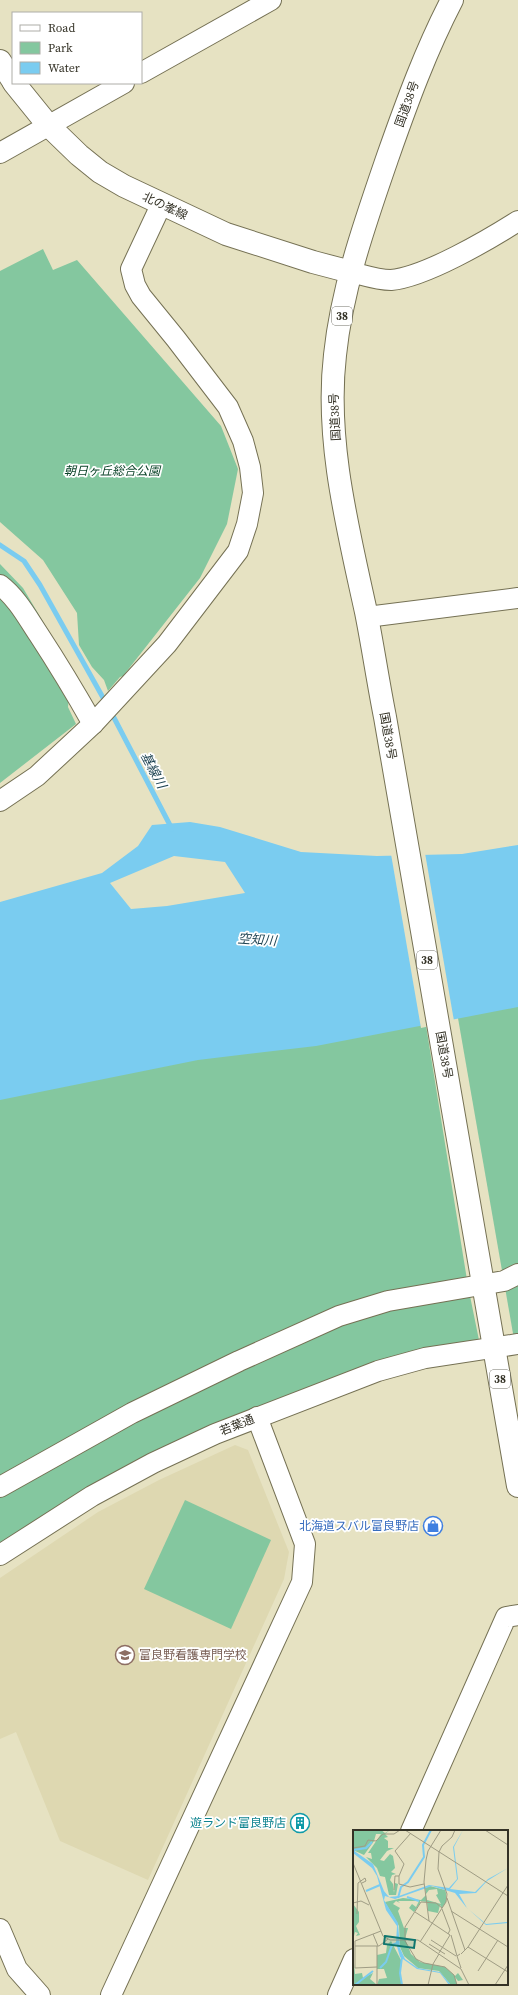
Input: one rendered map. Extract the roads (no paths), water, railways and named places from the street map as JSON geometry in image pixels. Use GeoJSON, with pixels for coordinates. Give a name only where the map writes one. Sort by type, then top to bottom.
{"type":"FeatureCollection","features":[{"type":"Feature","properties":{"kind":"main road","name":"国道38号"},"geometry":{"type":"LineString","coordinates":[[452,0],[432,39],[408,101],[379,182],[351,272],[334,355],[333,399],[335,438],[341,488],[367,617],[518,1486]]}},
{"type":"Feature","properties":{"kind":"main road","name":"北の峯線"},"geometry":{"type":"LineString","coordinates":[[0,61],[12,79]]}},
{"type":"Feature","properties":{"kind":"main road","name":"北の峯線"},"geometry":{"type":"LineString","coordinates":[[16,84],[48,125],[78,155],[100,172],[124,186],[161,205],[226,234],[313,262],[351,272]]}},
{"type":"Feature","properties":{"kind":"street"},"geometry":{"type":"LineString","coordinates":[[142,72],[242,7],[271,0]]}},
{"type":"Feature","properties":{"kind":"street"},"geometry":{"type":"LineString","coordinates":[[0,153],[122,84]]}},
{"type":"Feature","properties":{"kind":"street"},"geometry":{"type":"LineString","coordinates":[[0,800],[37,776],[93,724],[166,644],[238,551],[253,493],[250,467],[243,441],[228,407],[141,296],[135,285],[131,269],[161,205]]}},
{"type":"Feature","properties":{"kind":"street"},"geometry":{"type":"LineString","coordinates":[[351,272],[390,280],[411,276],[432,267],[518,221]]}},
{"type":"Feature","properties":{"kind":"street"},"geometry":{"type":"LineString","coordinates":[[0,585],[12,595],[22,608],[74,690],[93,724]]}},
{"type":"Feature","properties":{"kind":"street"},"geometry":{"type":"LineString","coordinates":[[367,617],[518,598]]}},
{"type":"Feature","properties":{"kind":"street"},"geometry":{"type":"LineString","coordinates":[[0,1487],[132,1413],[239,1361],[339,1316],[388,1301],[483,1278],[504,1281],[518,1274]]}},
{"type":"Feature","properties":{"kind":"street","name":"若葉通"},"geometry":{"type":"LineString","coordinates":[[0,1555],[92,1496],[153,1462],[215,1434],[384,1369],[425,1358],[518,1344]]}},
{"type":"Feature","properties":{"kind":"street"},"geometry":{"type":"LineString","coordinates":[[111,1995],[302,1582],[305,1544],[257,1417]]}},
{"type":"Feature","properties":{"kind":"street"},"geometry":{"type":"LineString","coordinates":[[411,1830],[506,1617],[518,1615]]}},
{"type":"Feature","properties":{"kind":"street"},"geometry":{"type":"LineString","coordinates":[[0,1929],[17,1969],[40,1995]]}},
{"type":"Feature","properties":{"kind":"street"},"geometry":{"type":"LineString","coordinates":[[338,1995],[353,1961]]}},
{"type":"Feature","properties":{"kind":"water","name":"空知川"},"geometry":{"type":"Polygon","coordinates":[[[190,822],[220,827],[301,852],[377,856],[462,854],[518,845],[518,1007],[316,1046],[198,1060],[0,1100],[0,902],[102,873],[138,846],[152,825],[190,822]],[[174,856],[110,883],[131,909],[167,906],[245,893],[225,862],[174,856]]]}},
{"type":"Feature","properties":{"kind":"waterway","name":"基線川"},"geometry":{"type":"LineString","coordinates":[[0,545],[24,561],[40,585],[106,703]]}},
{"type":"Feature","properties":{"kind":"waterway","name":"基線川"},"geometry":{"type":"LineString","coordinates":[[111,712],[172,829]]}},
{"type":"Feature","properties":{"kind":"place","name":"北海道スバル富良野店"},"geometry":{"type":"Point","coordinates":[433,1526]}},
{"type":"Feature","properties":{"kind":"place","name":"富良野看護専門学校"},"geometry":{"type":"Point","coordinates":[125,1655]}},
{"type":"Feature","properties":{"kind":"place","name":"遊ランド富良野店"},"geometry":{"type":"Point","coordinates":[300,1823]}},
{"type":"Feature","properties":{"kind":"park label","name":"朝日ヶ丘総合公園"},"geometry":{"type":"Point","coordinates":[112,471]}}]}
